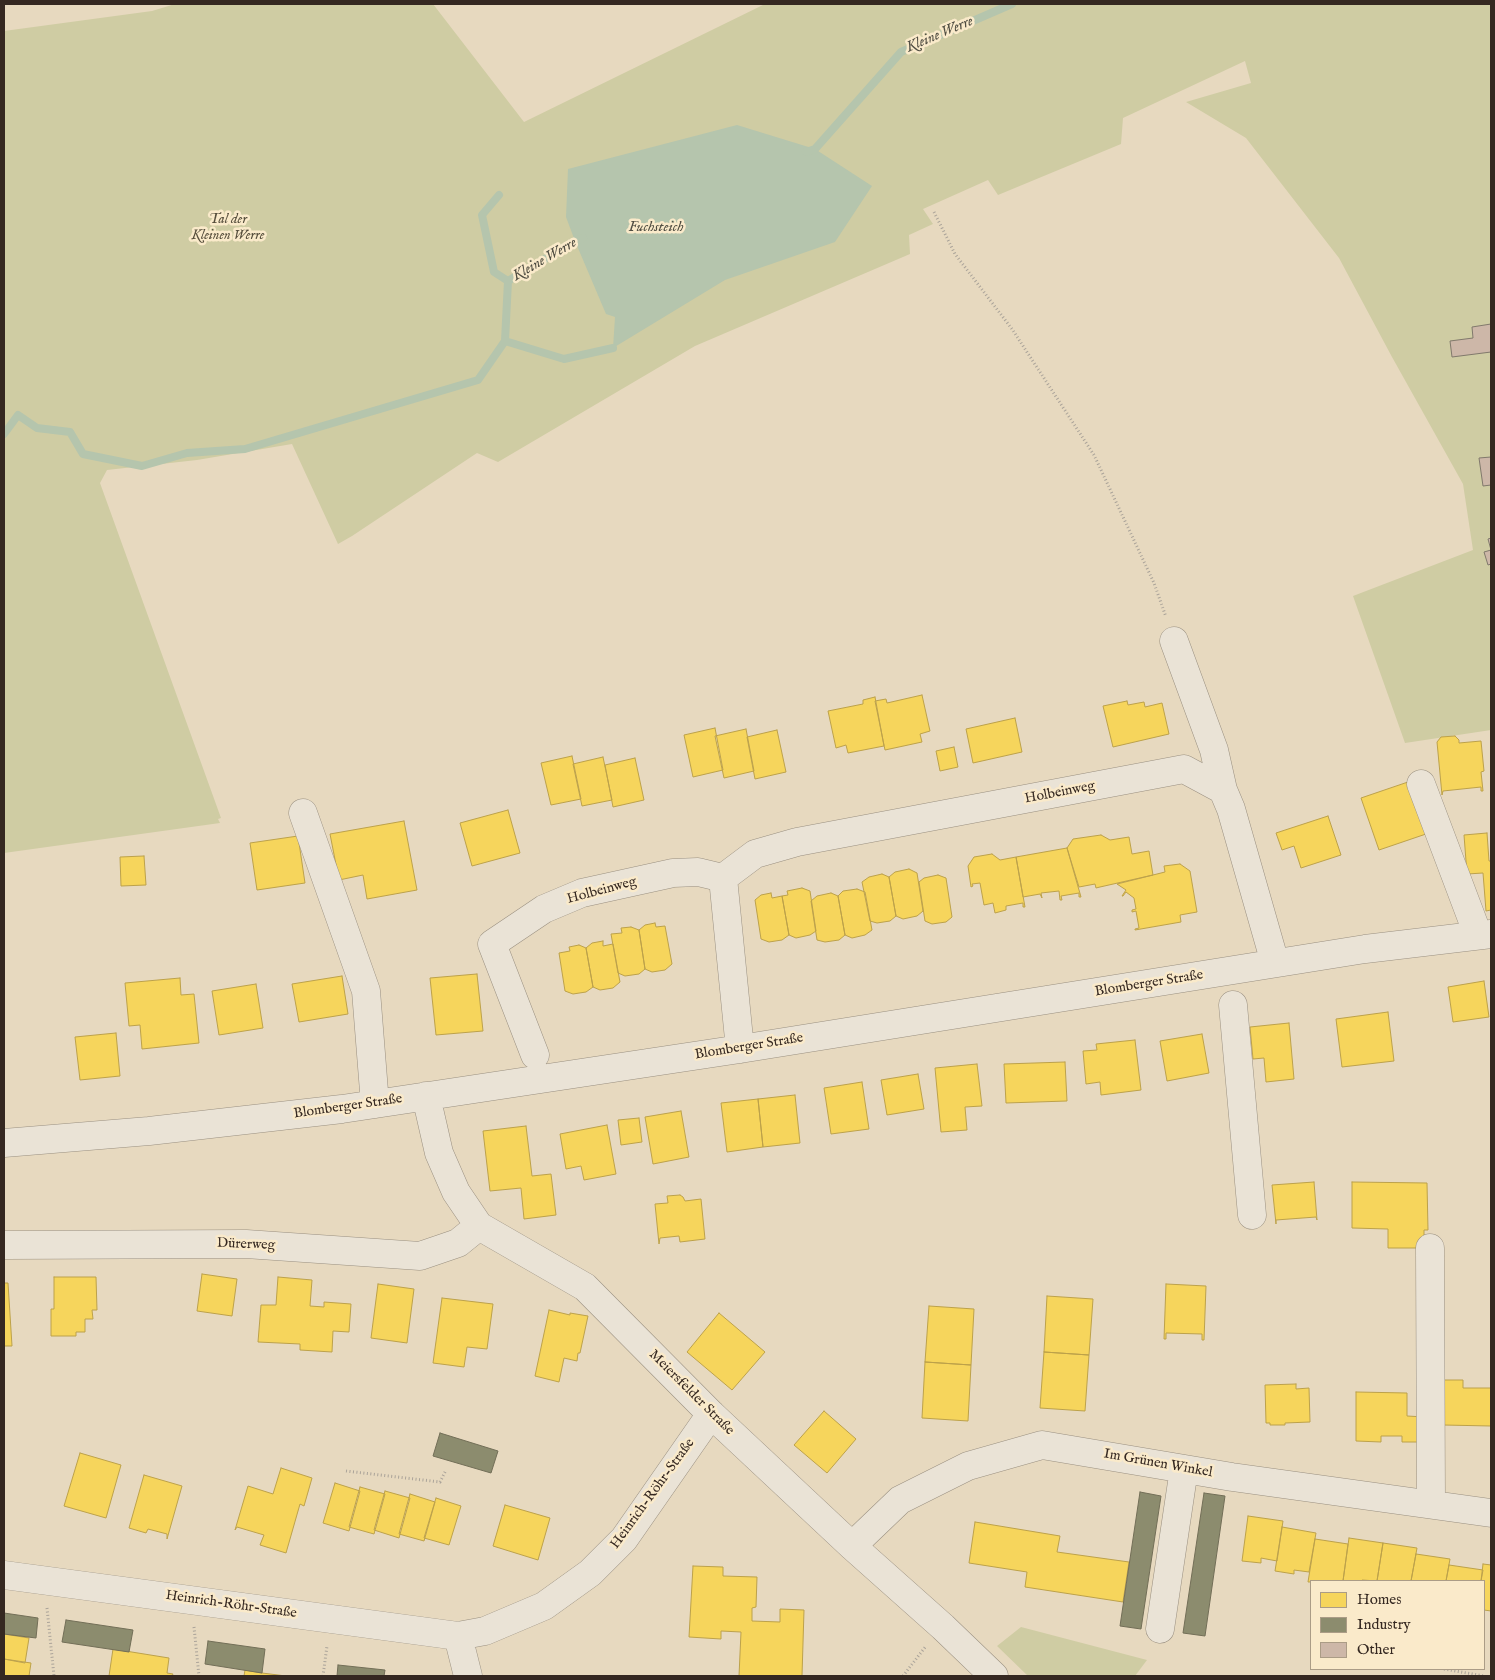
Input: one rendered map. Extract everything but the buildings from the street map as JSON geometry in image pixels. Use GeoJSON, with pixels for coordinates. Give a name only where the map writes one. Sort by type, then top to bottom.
{"type":"FeatureCollection","features":[{"type":"Feature","properties":{"kind":"street"},"geometry":{"type":"LineString","coordinates":[[1174,641],[1214,750],[1223,790],[1231,809],[1275,963]]}},
{"type":"Feature","properties":{"kind":"street","name":"Holbeinweg"},"geometry":{"type":"LineString","coordinates":[[535,1056],[492,944],[544,909],[582,894],[673,873],[698,872],[723,878],[755,854],[797,842],[1184,769],[1223,790]]}},
{"type":"Feature","properties":{"kind":"street"},"geometry":{"type":"LineString","coordinates":[[1421,784],[1485,935]]}},
{"type":"Feature","properties":{"kind":"street"},"geometry":{"type":"LineString","coordinates":[[303,813],[366,991],[375,1104]]}},
{"type":"Feature","properties":{"kind":"street"},"geometry":{"type":"LineString","coordinates":[[723,878],[740,1049]]}},
{"type":"Feature","properties":{"kind":"street","name":"Blomberger Straße"},"geometry":{"type":"LineString","coordinates":[[4,1143],[150,1131],[375,1104],[740,1049],[1365,949],[1485,935]]}},
{"type":"Feature","properties":{"kind":"street"},"geometry":{"type":"LineString","coordinates":[[1233,1005],[1252,1215]]}},
{"type":"Feature","properties":{"kind":"street","name":"Meiersfelder Straße"},"geometry":{"type":"LineString","coordinates":[[426,1096],[440,1153],[456,1192],[479,1226],[585,1288],[711,1414],[852,1546],[944,1627],[994,1676]]}},
{"type":"Feature","properties":{"kind":"street","name":"Dürerweg"},"geometry":{"type":"LineString","coordinates":[[4,1245],[246,1244],[420,1256],[458,1243],[479,1226]]}},
{"type":"Feature","properties":{"kind":"street"},"geometry":{"type":"LineString","coordinates":[[1430,1248],[1431,1504]]}},
{"type":"Feature","properties":{"kind":"street","name":"Heinrich-Röhr-Straße"},"geometry":{"type":"LineString","coordinates":[[4,1575],[458,1636],[485,1631],[544,1606],[590,1573],[624,1539],[711,1414]]}},
{"type":"Feature","properties":{"kind":"street","name":"Im Grünen Winkel"},"geometry":{"type":"LineString","coordinates":[[852,1546],[900,1500],[968,1466],[1042,1444],[1232,1477],[1491,1513]]}},
{"type":"Feature","properties":{"kind":"street"},"geometry":{"type":"LineString","coordinates":[[1160,1629],[1184,1469]]}},
{"type":"Feature","properties":{"kind":"street"},"geometry":{"type":"LineString","coordinates":[[458,1636],[468,1676]]}},
{"type":"Feature","properties":{"kind":"path"},"geometry":{"type":"LineString","coordinates":[[934,212],[955,254],[1012,329],[1094,455],[1154,583],[1174,641]]}},
{"type":"Feature","properties":{"kind":"path"},"geometry":{"type":"LineString","coordinates":[[346,1471],[440,1482],[446,1470]]}},
{"type":"Feature","properties":{"kind":"path"},"geometry":{"type":"LineString","coordinates":[[44,1580],[54,1676]]}},
{"type":"Feature","properties":{"kind":"path"},"geometry":{"type":"LineString","coordinates":[[191,1599],[199,1676]]}},
{"type":"Feature","properties":{"kind":"path"},"geometry":{"type":"LineString","coordinates":[[902,1676],[944,1627]]}},
{"type":"Feature","properties":{"kind":"path"},"geometry":{"type":"LineString","coordinates":[[1450,1670],[1484,1676]]}},
{"type":"Feature","properties":{"kind":"green space","name":"Tal der Kleinen Werre"},"geometry":{"type":"Polygon","coordinates":[[[175,4],[433,4],[524,122],[765,4],[1491,4],[1491,730],[1405,743],[1353,596],[1473,550],[1463,484],[1339,258],[1246,138],[1186,102],[1251,83],[1245,61],[1123,118],[1121,144],[998,195],[988,180],[923,209],[933,224],[909,235],[910,254],[695,346],[498,462],[477,453],[338,544],[292,444],[197,460],[107,470],[100,483],[221,818],[218,819],[220,823],[4,853],[4,31],[152,11],[175,4]]]}},
{"type":"Feature","properties":{"kind":"green space"},"geometry":{"type":"Polygon","coordinates":[[[1021,1627],[1147,1660],[1135,1676],[1028,1676],[997,1646],[1021,1627]]]}},
{"type":"Feature","properties":{"kind":"water","name":"Fuchsteich"},"geometry":{"type":"Polygon","coordinates":[[[737,125],[815,149],[872,186],[835,242],[725,280],[613,348],[615,317],[606,314],[566,217],[568,169],[737,125]]]}},
{"type":"Feature","properties":{"kind":"waterway","name":"Kleine Werre"},"geometry":{"type":"LineString","coordinates":[[806,152],[815,149],[901,52],[1012,4]]}},
{"type":"Feature","properties":{"kind":"waterway"},"geometry":{"type":"LineString","coordinates":[[499,195],[482,215],[494,272],[508,281]]}},
{"type":"Feature","properties":{"kind":"waterway","name":"Kleine Werre"},"geometry":{"type":"LineString","coordinates":[[4,434],[18,415],[37,428],[70,432],[83,454],[142,466],[187,453],[245,449],[478,380],[505,341],[508,281],[583,238]]}},
{"type":"Feature","properties":{"kind":"waterway"},"geometry":{"type":"LineString","coordinates":[[505,341],[564,359],[613,348]]}}]}
